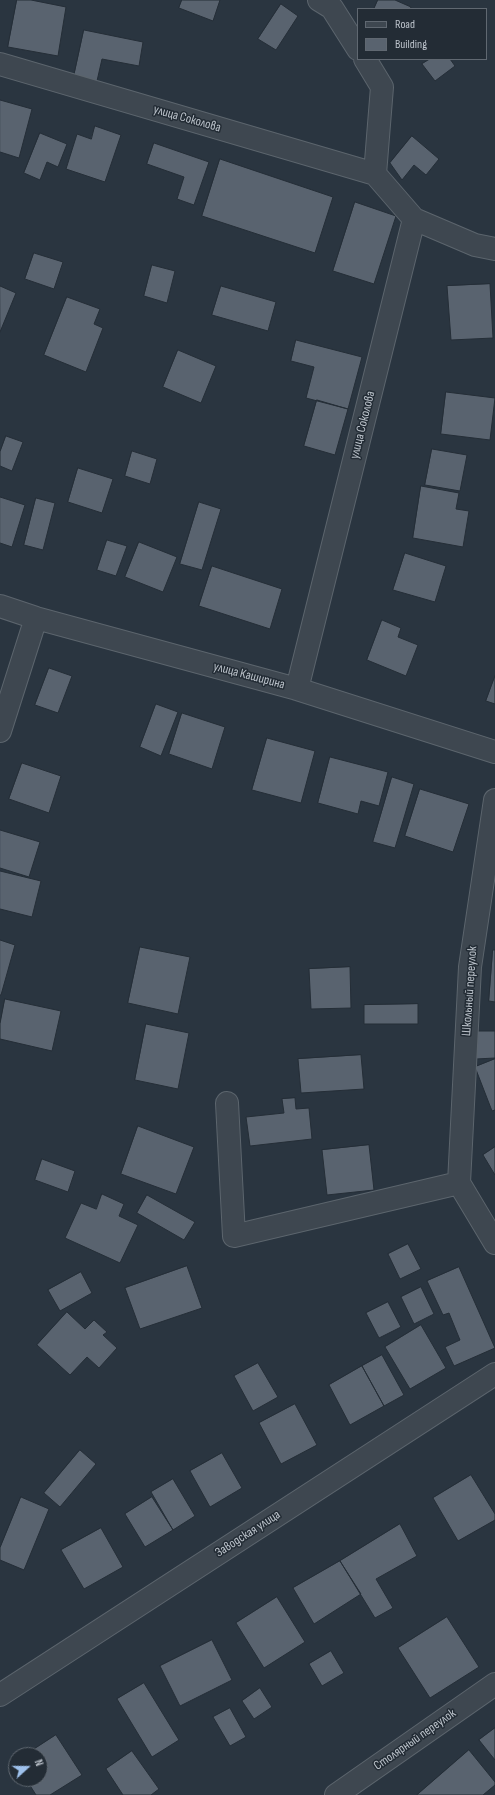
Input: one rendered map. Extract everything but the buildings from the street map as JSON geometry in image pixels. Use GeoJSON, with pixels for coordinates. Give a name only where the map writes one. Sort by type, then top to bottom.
{"type":"FeatureCollection","features":[{"type":"Feature","properties":{"kind":"street"},"geometry":{"type":"LineString","coordinates":[[319,0],[332,8],[357,47]]}},
{"type":"Feature","properties":{"kind":"street"},"geometry":{"type":"LineString","coordinates":[[365,60],[382,87],[375,174],[414,219],[475,245],[495,249]]}},
{"type":"Feature","properties":{"kind":"street","name":"улица Соколова"},"geometry":{"type":"LineString","coordinates":[[0,64],[375,174]]}},
{"type":"Feature","properties":{"kind":"street","name":"улица Соколова"},"geometry":{"type":"LineString","coordinates":[[297,689],[414,219]]}},
{"type":"Feature","properties":{"kind":"street","name":"улица Каширина"},"geometry":{"type":"LineString","coordinates":[[0,606],[36,618],[297,689],[495,752]]}},
{"type":"Feature","properties":{"kind":"street"},"geometry":{"type":"LineString","coordinates":[[0,731],[36,618]]}},
{"type":"Feature","properties":{"kind":"street","name":"Школьный переулок"},"geometry":{"type":"LineString","coordinates":[[459,1183],[470,967],[495,800]]}},
{"type":"Feature","properties":{"kind":"street"},"geometry":{"type":"LineString","coordinates":[[227,1103],[234,1236],[459,1183],[495,1243]]}},
{"type":"Feature","properties":{"kind":"street","name":"Заводская улица"},"geometry":{"type":"LineString","coordinates":[[0,1695],[495,1374]]}},
{"type":"Feature","properties":{"kind":"street","name":"Столярный переулок"},"geometry":{"type":"LineString","coordinates":[[336,1795],[495,1684]]}}]}
